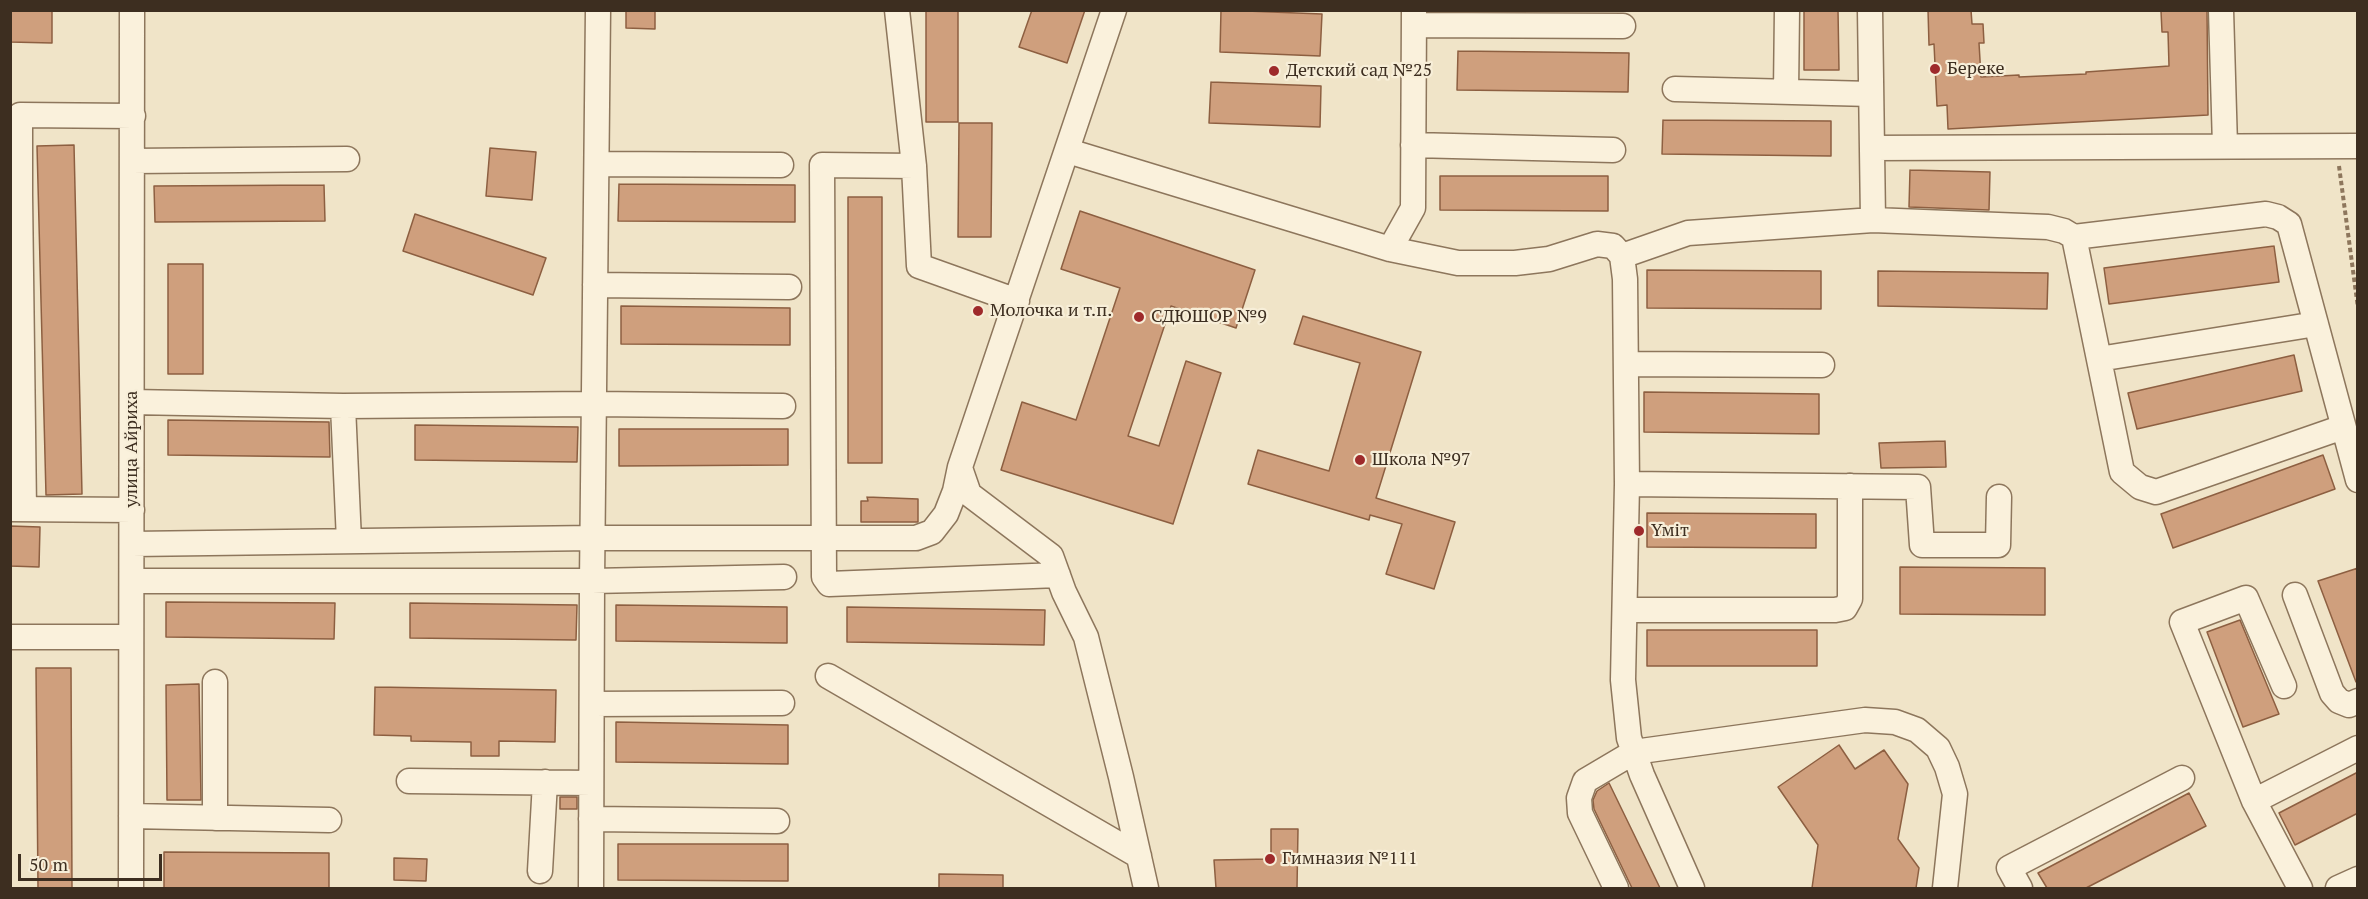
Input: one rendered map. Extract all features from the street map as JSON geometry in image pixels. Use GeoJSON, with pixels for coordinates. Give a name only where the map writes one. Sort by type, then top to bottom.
{"type":"FeatureCollection","features":[{"type":"Feature","properties":{"kind":"street","name":"улица Айриха"},"geometry":{"type":"LineString","coordinates":[[131,888],[132,10]]}},
{"type":"Feature","properties":{"kind":"street"},"geometry":{"type":"LineString","coordinates":[[591,888],[598,10]]}},
{"type":"Feature","properties":{"kind":"street"},"geometry":{"type":"LineString","coordinates":[[897,10],[914,166],[919,266],[1017,301]]}},
{"type":"Feature","properties":{"kind":"street"},"geometry":{"type":"LineString","coordinates":[[132,544],[593,538],[916,538],[932,532],[946,514],[956,491],[960,467],[1114,10]]}},
{"type":"Feature","properties":{"kind":"street"},"geometry":{"type":"LineString","coordinates":[[1786,92],[1787,10]]}},
{"type":"Feature","properties":{"kind":"street"},"geometry":{"type":"LineString","coordinates":[[1870,10],[1873,220]]}},
{"type":"Feature","properties":{"kind":"street"},"geometry":{"type":"LineString","coordinates":[[2221,10],[2225,146]]}},
{"type":"Feature","properties":{"kind":"street"},"geometry":{"type":"LineString","coordinates":[[1390,249],[1413,208],[1414,18],[1623,26]]}},
{"type":"Feature","properties":{"kind":"street"},"geometry":{"type":"LineString","coordinates":[[1675,89],[1871,94]]}},
{"type":"Feature","properties":{"kind":"street"},"geometry":{"type":"LineString","coordinates":[[132,510],[17,509],[16,195],[20,115],[133,116]]}},
{"type":"Feature","properties":{"kind":"street"},"geometry":{"type":"LineString","coordinates":[[1413,145],[1613,150]]}},
{"type":"Feature","properties":{"kind":"street"},"geometry":{"type":"LineString","coordinates":[[1872,148],[2347,146]]}},
{"type":"Feature","properties":{"kind":"street"},"geometry":{"type":"LineString","coordinates":[[1068,151],[1390,249],[1458,263],[1515,263],[1549,259],[1597,244],[1613,246],[1622,256],[1625,279],[1627,484],[1623,680],[1629,738],[1642,775],[1692,888]]}},
{"type":"Feature","properties":{"kind":"street"},"geometry":{"type":"LineString","coordinates":[[132,161],[347,159]]}},
{"type":"Feature","properties":{"kind":"street"},"geometry":{"type":"LineString","coordinates":[[597,164],[781,165]]}},
{"type":"Feature","properties":{"kind":"street"},"geometry":{"type":"LineString","coordinates":[[914,166],[822,165],[822,538],[824,578],[830,584],[1058,575]]}},
{"type":"Feature","properties":{"kind":"street"},"geometry":{"type":"LineString","coordinates":[[1622,256],[1688,233],[1873,220],[2048,227],[2064,231],[2074,237],[2266,214],[2278,217],[2289,224],[2358,480]]}},
{"type":"Feature","properties":{"kind":"street"},"geometry":{"type":"LineString","coordinates":[[2074,237],[2122,472],[2140,487],[2156,492],[2343,427]]}},
{"type":"Feature","properties":{"kind":"street"},"geometry":{"type":"LineString","coordinates":[[596,285],[789,287]]}},
{"type":"Feature","properties":{"kind":"street"},"geometry":{"type":"LineString","coordinates":[[2099,359],[2316,324]]}},
{"type":"Feature","properties":{"kind":"street"},"geometry":{"type":"LineString","coordinates":[[1626,364],[1822,365]]}},
{"type":"Feature","properties":{"kind":"street"},"geometry":{"type":"LineString","coordinates":[[132,402],[344,406],[594,404],[783,406]]}},
{"type":"Feature","properties":{"kind":"street"},"geometry":{"type":"LineString","coordinates":[[344,406],[349,541]]}},
{"type":"Feature","properties":{"kind":"street"},"geometry":{"type":"LineString","coordinates":[[960,467],[969,494],[1051,556],[1086,638],[1146,888]]}},
{"type":"Feature","properties":{"kind":"street"},"geometry":{"type":"LineString","coordinates":[[1627,484],[1918,487],[1922,544],[1998,545],[2000,497]]}},
{"type":"Feature","properties":{"kind":"street"},"geometry":{"type":"LineString","coordinates":[[1624,610],[1835,610],[1845,608],[1850,598],[1850,486]]}},
{"type":"Feature","properties":{"kind":"street"},"geometry":{"type":"LineString","coordinates":[[132,581],[592,581],[784,577]]}},
{"type":"Feature","properties":{"kind":"street"},"geometry":{"type":"LineString","coordinates":[[2295,595],[2332,693],[2339,701],[2349,705],[2358,701]]}},
{"type":"Feature","properties":{"kind":"street"},"geometry":{"type":"LineString","coordinates":[[2284,686],[2246,598],[2182,622],[2254,801],[2300,888]]}},
{"type":"Feature","properties":{"kind":"street"},"geometry":{"type":"LineString","coordinates":[[10,637],[131,638]]}},
{"type":"Feature","properties":{"kind":"street"},"geometry":{"type":"LineString","coordinates":[[828,676],[1139,856]]}},
{"type":"Feature","properties":{"kind":"street"},"geometry":{"type":"LineString","coordinates":[[215,682],[216,818]]}},
{"type":"Feature","properties":{"kind":"street"},"geometry":{"type":"LineString","coordinates":[[592,704],[782,703]]}},
{"type":"Feature","properties":{"kind":"street"},"geometry":{"type":"LineString","coordinates":[[1616,888],[1580,813],[1579,798],[1586,781],[1634,752],[1864,720],[1895,722],[1917,730],[1938,748],[1947,767],[1955,794],[1945,888]]}},
{"type":"Feature","properties":{"kind":"street"},"geometry":{"type":"LineString","coordinates":[[2254,801],[2358,748]]}},
{"type":"Feature","properties":{"kind":"street"},"geometry":{"type":"LineString","coordinates":[[2020,888],[2009,868],[2182,778]]}},
{"type":"Feature","properties":{"kind":"street"},"geometry":{"type":"LineString","coordinates":[[409,781],[591,783]]}},
{"type":"Feature","properties":{"kind":"street"},"geometry":{"type":"LineString","coordinates":[[540,871],[545,782]]}},
{"type":"Feature","properties":{"kind":"street"},"geometry":{"type":"LineString","coordinates":[[131,816],[329,820]]}},
{"type":"Feature","properties":{"kind":"street"},"geometry":{"type":"LineString","coordinates":[[591,819],[777,821]]}},
{"type":"Feature","properties":{"kind":"street"},"geometry":{"type":"LineString","coordinates":[[2338,888],[2358,879]]}},
{"type":"Feature","properties":{"kind":"path"},"geometry":{"type":"LineString","coordinates":[[2347,146],[2358,308]]}},
{"type":"Feature","properties":{"kind":"building"},"geometry":{"type":"Polygon","coordinates":[[[10,10],[52,10],[52,43],[10,42],[10,10]]]}},
{"type":"Feature","properties":{"kind":"building"},"geometry":{"type":"Polygon","coordinates":[[[626,10],[655,10],[655,29],[626,28],[626,10]]]}},
{"type":"Feature","properties":{"kind":"building"},"geometry":{"type":"Polygon","coordinates":[[[926,10],[958,10],[958,122],[926,122],[926,10]]]}},
{"type":"Feature","properties":{"kind":"building"},"geometry":{"type":"Polygon","coordinates":[[[1032,10],[1085,10],[1067,63],[1019,47],[1032,10]]]}},
{"type":"Feature","properties":{"kind":"building"},"geometry":{"type":"Polygon","coordinates":[[[1221,10],[1322,14],[1320,56],[1220,52],[1221,10]]]}},
{"type":"Feature","properties":{"kind":"building"},"geometry":{"type":"Polygon","coordinates":[[[1804,10],[1838,10],[1839,70],[1804,70],[1804,10]]]}},
{"type":"Feature","properties":{"kind":"building"},"geometry":{"type":"Polygon","coordinates":[[[1928,10],[1971,10],[1972,24],[1983,24],[1984,43],[1979,43],[1981,77],[2019,75],[2019,77],[2086,74],[2086,72],[2169,66],[2168,32],[2162,32],[2161,11],[2207,10],[2208,115],[1948,129],[1947,105],[1937,106],[1934,44],[1929,45],[1928,10]]]}},
{"type":"Feature","properties":{"kind":"building"},"geometry":{"type":"Polygon","coordinates":[[[1458,51],[1629,53],[1628,92],[1457,90],[1458,51]]]}},
{"type":"Feature","properties":{"kind":"building"},"geometry":{"type":"Polygon","coordinates":[[[1211,82],[1321,86],[1320,127],[1209,123],[1211,82]]]}},
{"type":"Feature","properties":{"kind":"building"},"geometry":{"type":"Polygon","coordinates":[[[1663,120],[1831,121],[1831,156],[1662,154],[1663,120]]]}},
{"type":"Feature","properties":{"kind":"building"},"geometry":{"type":"Polygon","coordinates":[[[959,123],[992,123],[991,237],[958,237],[959,123]]]}},
{"type":"Feature","properties":{"kind":"building"},"geometry":{"type":"Polygon","coordinates":[[[74,145],[82,494],[46,495],[37,146],[74,145]]]}},
{"type":"Feature","properties":{"kind":"building"},"geometry":{"type":"Polygon","coordinates":[[[490,148],[536,152],[532,200],[486,196],[490,148]]]}},
{"type":"Feature","properties":{"kind":"building"},"geometry":{"type":"Polygon","coordinates":[[[1910,170],[1990,172],[1989,210],[1909,207],[1910,170]]]}},
{"type":"Feature","properties":{"kind":"building"},"geometry":{"type":"Polygon","coordinates":[[[1440,176],[1608,176],[1608,211],[1440,210],[1440,176]]]}},
{"type":"Feature","properties":{"kind":"building"},"geometry":{"type":"Polygon","coordinates":[[[619,184],[795,185],[795,222],[618,221],[619,184]]]}},
{"type":"Feature","properties":{"kind":"building"},"geometry":{"type":"Polygon","coordinates":[[[324,185],[325,221],[155,222],[154,186],[324,185]]]}},
{"type":"Feature","properties":{"kind":"building"},"geometry":{"type":"Polygon","coordinates":[[[848,197],[882,197],[882,463],[848,463],[848,197]]]}},
{"type":"Feature","properties":{"kind":"building"},"geometry":{"type":"Polygon","coordinates":[[[1080,211],[1255,270],[1236,328],[1171,306],[1128,436],[1159,446],[1186,361],[1221,373],[1173,524],[1001,470],[1022,402],[1076,420],[1120,288],[1061,269],[1080,211]]]}},
{"type":"Feature","properties":{"kind":"building"},"geometry":{"type":"Polygon","coordinates":[[[415,214],[546,258],[533,295],[403,251],[415,214]]]}},
{"type":"Feature","properties":{"kind":"building"},"geometry":{"type":"Polygon","coordinates":[[[2274,246],[2279,282],[2109,304],[2104,268],[2274,246]]]}},
{"type":"Feature","properties":{"kind":"building"},"geometry":{"type":"Polygon","coordinates":[[[168,264],[203,264],[203,374],[168,374],[168,264]]]}},
{"type":"Feature","properties":{"kind":"building"},"geometry":{"type":"Polygon","coordinates":[[[1647,270],[1821,271],[1821,309],[1647,308],[1647,270]]]}},
{"type":"Feature","properties":{"kind":"building"},"geometry":{"type":"Polygon","coordinates":[[[1878,271],[2048,273],[2047,309],[1878,306],[1878,271]]]}},
{"type":"Feature","properties":{"kind":"building"},"geometry":{"type":"Polygon","coordinates":[[[621,306],[790,308],[790,345],[621,344],[621,306]]]}},
{"type":"Feature","properties":{"kind":"building","name":"Школа №97"},"geometry":{"type":"Polygon","coordinates":[[[1303,316],[1421,352],[1376,498],[1455,522],[1434,589],[1386,574],[1402,524],[1370,515],[1369,520],[1248,484],[1258,450],[1329,471],[1360,363],[1294,344],[1303,316]]]}},
{"type":"Feature","properties":{"kind":"building"},"geometry":{"type":"Polygon","coordinates":[[[2294,355],[2302,391],[2137,429],[2128,393],[2294,355]]]}},
{"type":"Feature","properties":{"kind":"building"},"geometry":{"type":"Polygon","coordinates":[[[1644,392],[1819,394],[1819,434],[1644,432],[1644,392]]]}},
{"type":"Feature","properties":{"kind":"building"},"geometry":{"type":"Polygon","coordinates":[[[168,420],[329,422],[330,457],[168,455],[168,420]]]}},
{"type":"Feature","properties":{"kind":"building"},"geometry":{"type":"Polygon","coordinates":[[[415,425],[578,427],[577,462],[415,460],[415,425]]]}},
{"type":"Feature","properties":{"kind":"building"},"geometry":{"type":"Polygon","coordinates":[[[619,429],[788,429],[788,465],[619,466],[619,429]]]}},
{"type":"Feature","properties":{"kind":"building"},"geometry":{"type":"Polygon","coordinates":[[[1945,441],[1946,467],[1881,468],[1879,443],[1945,441]]]}},
{"type":"Feature","properties":{"kind":"building"},"geometry":{"type":"Polygon","coordinates":[[[2323,455],[2335,489],[2173,548],[2161,514],[2323,455]]]}},
{"type":"Feature","properties":{"kind":"building"},"geometry":{"type":"Polygon","coordinates":[[[867,497],[918,499],[918,522],[861,522],[861,501],[868,501],[867,497]]]}},
{"type":"Feature","properties":{"kind":"building"},"geometry":{"type":"Polygon","coordinates":[[[1647,513],[1816,514],[1816,548],[1647,547],[1647,513]]]}},
{"type":"Feature","properties":{"kind":"building"},"geometry":{"type":"Polygon","coordinates":[[[10,526],[40,527],[39,567],[10,566],[10,526]]]}},
{"type":"Feature","properties":{"kind":"building"},"geometry":{"type":"Polygon","coordinates":[[[1900,567],[2045,568],[2045,615],[1900,614],[1900,567]]]}},
{"type":"Feature","properties":{"kind":"building"},"geometry":{"type":"Polygon","coordinates":[[[2358,568],[2358,682],[2356,682],[2318,581],[2358,568]]]}},
{"type":"Feature","properties":{"kind":"building"},"geometry":{"type":"Polygon","coordinates":[[[166,602],[335,603],[334,639],[166,637],[166,602]]]}},
{"type":"Feature","properties":{"kind":"building"},"geometry":{"type":"Polygon","coordinates":[[[410,603],[577,605],[576,640],[410,638],[410,603]]]}},
{"type":"Feature","properties":{"kind":"building"},"geometry":{"type":"Polygon","coordinates":[[[616,605],[787,607],[787,643],[616,641],[616,605]]]}},
{"type":"Feature","properties":{"kind":"building"},"geometry":{"type":"Polygon","coordinates":[[[847,607],[1045,610],[1044,645],[847,642],[847,607]]]}},
{"type":"Feature","properties":{"kind":"building"},"geometry":{"type":"Polygon","coordinates":[[[2240,620],[2279,714],[2243,727],[2207,632],[2240,620]]]}},
{"type":"Feature","properties":{"kind":"building"},"geometry":{"type":"Polygon","coordinates":[[[1647,630],[1817,630],[1817,666],[1647,666],[1647,630]]]}},
{"type":"Feature","properties":{"kind":"building"},"geometry":{"type":"Polygon","coordinates":[[[36,668],[71,668],[72,888],[38,888],[36,668]]]}},
{"type":"Feature","properties":{"kind":"building"},"geometry":{"type":"Polygon","coordinates":[[[199,684],[201,800],[167,800],[166,685],[199,684]]]}},
{"type":"Feature","properties":{"kind":"building"},"geometry":{"type":"Polygon","coordinates":[[[375,687],[556,690],[555,742],[499,741],[499,756],[471,756],[471,742],[411,741],[411,736],[374,735],[375,687]]]}},
{"type":"Feature","properties":{"kind":"building"},"geometry":{"type":"Polygon","coordinates":[[[616,722],[788,725],[788,764],[616,762],[616,722]]]}},
{"type":"Feature","properties":{"kind":"building"},"geometry":{"type":"Polygon","coordinates":[[[1839,745],[1855,769],[1884,750],[1908,784],[1898,839],[1919,868],[1916,888],[1812,888],[1818,845],[1778,787],[1839,745]]]}},
{"type":"Feature","properties":{"kind":"building"},"geometry":{"type":"Polygon","coordinates":[[[2358,772],[2358,813],[2295,845],[2279,813],[2358,772]]]}},
{"type":"Feature","properties":{"kind":"building"},"geometry":{"type":"Polygon","coordinates":[[[1609,783],[1660,888],[1632,888],[1594,809],[1593,800],[1597,791],[1609,783]]]}},
{"type":"Feature","properties":{"kind":"building"},"geometry":{"type":"Polygon","coordinates":[[[2189,793],[2206,826],[2086,888],[2047,888],[2038,873],[2189,793]]]}},
{"type":"Feature","properties":{"kind":"building"},"geometry":{"type":"Polygon","coordinates":[[[560,797],[577,797],[577,809],[560,809],[560,797]]]}},
{"type":"Feature","properties":{"kind":"building","name":"Гимназия №111"},"geometry":{"type":"Polygon","coordinates":[[[1271,829],[1298,829],[1297,888],[1216,888],[1214,860],[1271,859],[1271,829]]]}},
{"type":"Feature","properties":{"kind":"building"},"geometry":{"type":"Polygon","coordinates":[[[618,844],[788,844],[788,881],[618,880],[618,844]]]}},
{"type":"Feature","properties":{"kind":"building"},"geometry":{"type":"Polygon","coordinates":[[[164,852],[329,853],[329,888],[164,888],[164,852]]]}},
{"type":"Feature","properties":{"kind":"building"},"geometry":{"type":"Polygon","coordinates":[[[394,858],[427,859],[426,881],[394,880],[394,858]]]}},
{"type":"Feature","properties":{"kind":"building"},"geometry":{"type":"Polygon","coordinates":[[[939,874],[1003,875],[1003,888],[939,888],[939,874]]]}},
{"type":"Feature","properties":{"kind":"place","name":"Береке"},"geometry":{"type":"Point","coordinates":[1935,69]}},
{"type":"Feature","properties":{"kind":"place","name":"Детский сад №25"},"geometry":{"type":"Point","coordinates":[1274,71]}},
{"type":"Feature","properties":{"kind":"place","name":"Молочка и т.п."},"geometry":{"type":"Point","coordinates":[978,311]}},
{"type":"Feature","properties":{"kind":"place","name":"СДЮШОР №9"},"geometry":{"type":"Point","coordinates":[1139,317]}},
{"type":"Feature","properties":{"kind":"place","name":"Школа №97"},"geometry":{"type":"Point","coordinates":[1360,460]}},
{"type":"Feature","properties":{"kind":"place","name":"Үміт"},"geometry":{"type":"Point","coordinates":[1639,531]}},
{"type":"Feature","properties":{"kind":"place","name":"Гимназия №111"},"geometry":{"type":"Point","coordinates":[1270,859]}}]}
